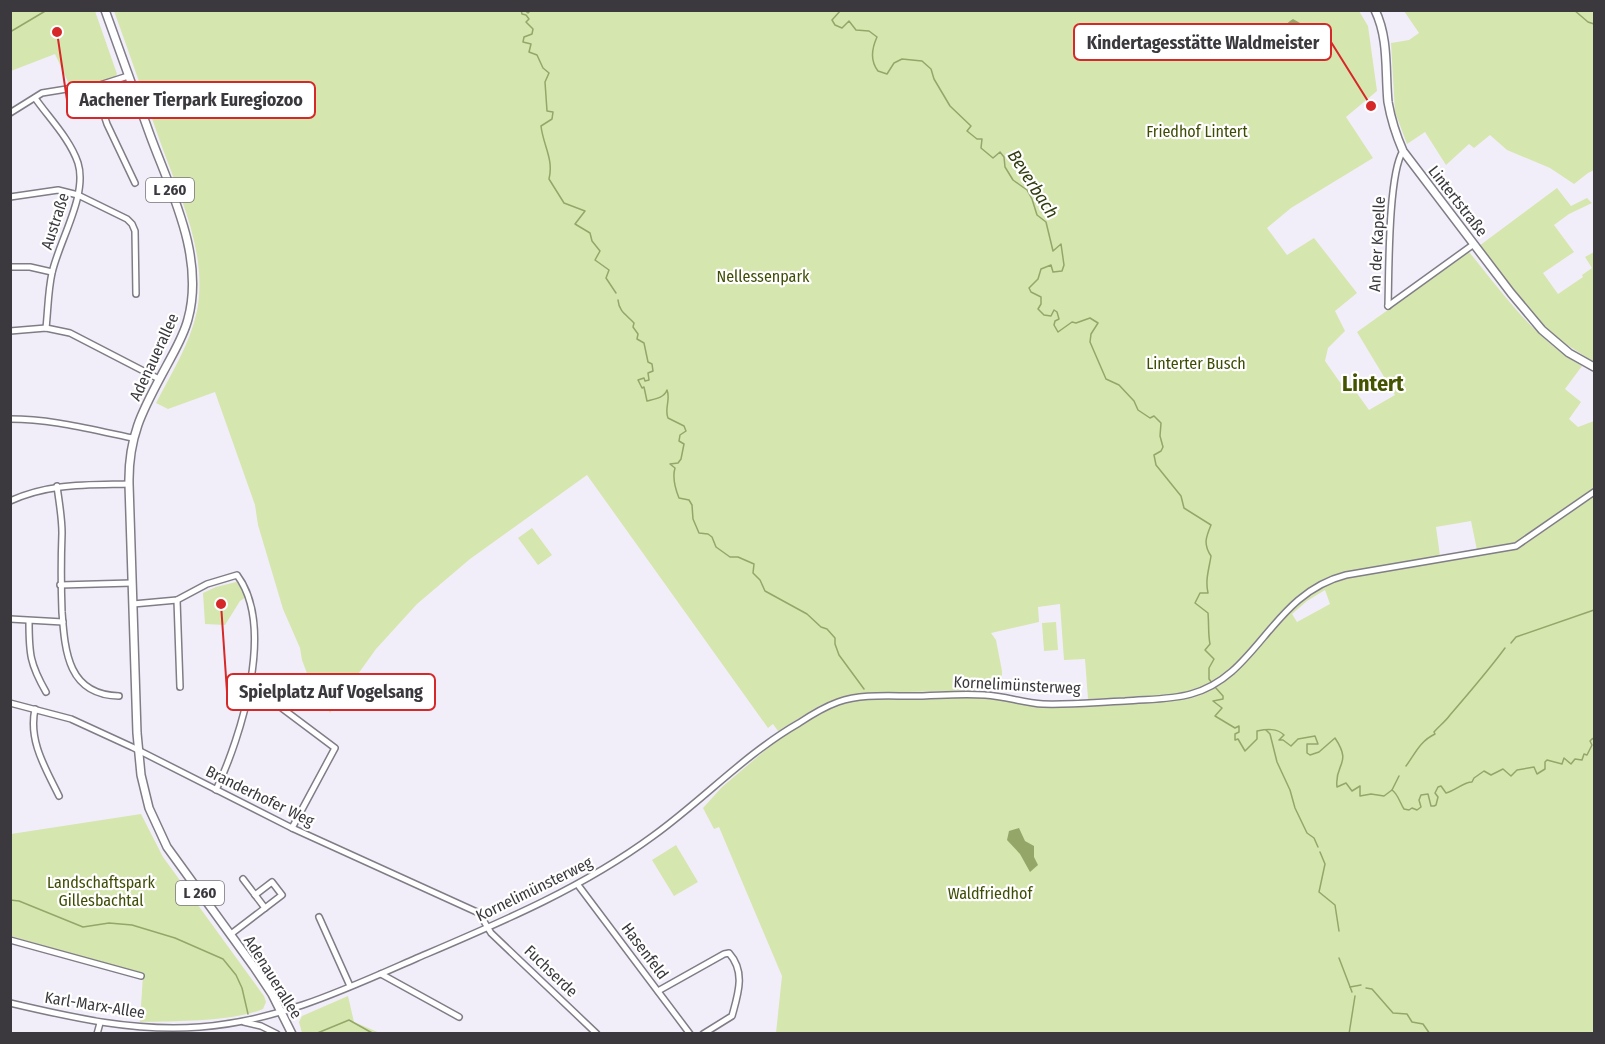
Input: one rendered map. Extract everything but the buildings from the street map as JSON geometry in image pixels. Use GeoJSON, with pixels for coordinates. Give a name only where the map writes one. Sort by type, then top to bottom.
{"type":"FeatureCollection","features":[{"type":"Feature","properties":{"kind":"main road","name":"Adenauerallee"},"geometry":{"type":"LineString","coordinates":[[105,10],[183,227],[191,265],[192,283],[188,321],[139,420],[130,454],[129,484],[138,750],[143,788],[159,832],[176,860],[264,981],[292,1034]]}},
{"type":"Feature","properties":{"kind":"main road","name":"Lintertstraße"},"geometry":{"type":"LineString","coordinates":[[1375,10],[1383,32],[1393,127],[1403,151],[1542,330],[1569,353],[1594,367]]}},
{"type":"Feature","properties":{"kind":"street"},"geometry":{"type":"LineString","coordinates":[[128,76],[100,85],[96,91],[107,124],[135,183]]}},
{"type":"Feature","properties":{"kind":"street"},"geometry":{"type":"LineString","coordinates":[[10,113],[42,93],[79,87]]}},
{"type":"Feature","properties":{"kind":"street","name":"Austraße"},"geometry":{"type":"LineString","coordinates":[[34,98],[72,151],[78,165],[80,181],[78,195],[52,272],[46,328]]}},
{"type":"Feature","properties":{"kind":"street","name":"An der Kapelle"},"geometry":{"type":"LineString","coordinates":[[1403,151],[1399,157],[1394,186],[1388,306],[1474,244]]}},
{"type":"Feature","properties":{"kind":"street"},"geometry":{"type":"LineString","coordinates":[[10,197],[58,190],[78,195],[127,219],[132,224],[135,242],[136,294]]}},
{"type":"Feature","properties":{"kind":"street"},"geometry":{"type":"LineString","coordinates":[[10,267],[30,267],[52,272]]}},
{"type":"Feature","properties":{"kind":"street"},"geometry":{"type":"LineString","coordinates":[[10,331],[59,329],[80,337],[159,379]]}},
{"type":"Feature","properties":{"kind":"street"},"geometry":{"type":"LineString","coordinates":[[10,419],[32,419],[74,425],[133,438]]}},
{"type":"Feature","properties":{"kind":"street"},"geometry":{"type":"LineString","coordinates":[[10,501],[30,492],[57,486],[129,484]]}},
{"type":"Feature","properties":{"kind":"street"},"geometry":{"type":"LineString","coordinates":[[57,486],[62,530],[60,585],[66,655],[76,675],[87,687],[98,694],[119,696]]}},
{"type":"Feature","properties":{"kind":"street","name":"Kornelimünsterweg"},"geometry":{"type":"LineString","coordinates":[[282,1012],[319,1000],[381,974],[535,907],[578,885],[654,835],[775,737],[839,702],[876,696],[968,694],[1055,704],[1169,698],[1192,694],[1220,681],[1239,665],[1293,603],[1324,582],[1346,575],[1516,546],[1594,492]]}},
{"type":"Feature","properties":{"kind":"street"},"geometry":{"type":"LineString","coordinates":[[133,604],[177,600],[207,584],[237,575],[247,590],[252,607],[253,652],[249,690],[235,745],[216,790]]}},
{"type":"Feature","properties":{"kind":"street"},"geometry":{"type":"LineString","coordinates":[[60,585],[132,583]]}},
{"type":"Feature","properties":{"kind":"street"},"geometry":{"type":"LineString","coordinates":[[177,600],[180,687]]}},
{"type":"Feature","properties":{"kind":"street"},"geometry":{"type":"LineString","coordinates":[[10,619],[63,622]]}},
{"type":"Feature","properties":{"kind":"street"},"geometry":{"type":"LineString","coordinates":[[29,621],[28,648],[34,670],[46,692]]}},
{"type":"Feature","properties":{"kind":"street"},"geometry":{"type":"LineString","coordinates":[[249,690],[271,700],[335,748],[292,828]]}},
{"type":"Feature","properties":{"kind":"street","name":"Branderhofer Weg"},"geometry":{"type":"LineString","coordinates":[[10,702],[71,719],[138,750],[292,828],[464,905],[482,915],[488,928]]}},
{"type":"Feature","properties":{"kind":"street"},"geometry":{"type":"LineString","coordinates":[[34,709],[33,734],[41,759],[59,796]]}},
{"type":"Feature","properties":{"kind":"street"},"geometry":{"type":"LineString","coordinates":[[243,879],[265,908]]}},
{"type":"Feature","properties":{"kind":"street","name":"Adenauerallee"},"geometry":{"type":"LineString","coordinates":[[231,934],[282,895],[272,882],[255,895]]}},
{"type":"Feature","properties":{"kind":"street","name":"Hasenfeld"},"geometry":{"type":"LineString","coordinates":[[578,885],[690,1034]]}},
{"type":"Feature","properties":{"kind":"street"},"geometry":{"type":"LineString","coordinates":[[320,917],[350,986]]}},
{"type":"Feature","properties":{"kind":"street","name":"Fuchserde"},"geometry":{"type":"LineString","coordinates":[[488,928],[597,1034]]}},
{"type":"Feature","properties":{"kind":"street"},"geometry":{"type":"LineString","coordinates":[[10,940],[141,976]]}},
{"type":"Feature","properties":{"kind":"street"},"geometry":{"type":"LineString","coordinates":[[658,991],[729,953],[741,978],[732,1016],[703,1034]]}},
{"type":"Feature","properties":{"kind":"street"},"geometry":{"type":"LineString","coordinates":[[381,974],[459,1017]]}},
{"type":"Feature","properties":{"kind":"street","name":"Karl-Marx-Allee"},"geometry":{"type":"LineString","coordinates":[[10,1003],[100,1023],[162,1028],[206,1027],[243,1022],[282,1012]]}},
{"type":"Feature","properties":{"kind":"street"},"geometry":{"type":"LineString","coordinates":[[243,1022],[261,1026],[277,1034]]}},
{"type":"Feature","properties":{"kind":"street"},"geometry":{"type":"LineString","coordinates":[[97,1034],[100,1023]]}},
{"type":"Feature","properties":{"kind":"green space"},"geometry":{"type":"Polygon","coordinates":[[[10,11],[95,11],[117,74],[115,77],[102,81],[69,84],[55,54],[11,71],[10,11]]]}},
{"type":"Feature","properties":{"kind":"green space"},"geometry":{"type":"Polygon","coordinates":[[[114,11],[1359,11],[1368,26],[1377,91],[1346,117],[1373,158],[1291,208],[1267,228],[1287,255],[1314,238],[1357,293],[1335,311],[1345,331],[1328,348],[1325,361],[1344,388],[1351,385],[1369,410],[1395,395],[1357,332],[1469,252],[1521,315],[1549,343],[1582,366],[1565,389],[1581,402],[1569,419],[1578,427],[1594,421],[1594,489],[1524,539],[1508,545],[1477,550],[1471,521],[1436,527],[1440,556],[1332,576],[1334,580],[1510,550],[1527,543],[1594,494],[1594,1033],[776,1033],[782,976],[719,827],[714,829],[703,808],[722,787],[782,736],[819,714],[858,700],[964,696],[1058,706],[1192,698],[1205,693],[1204,687],[1176,695],[1088,699],[1085,659],[1064,660],[1060,604],[1038,607],[1039,622],[991,633],[996,640],[1002,671],[1002,675],[992,690],[863,693],[842,697],[819,706],[778,731],[773,724],[768,728],[587,475],[470,559],[417,604],[376,649],[330,713],[317,685],[308,676],[300,648],[283,609],[258,525],[255,505],[215,392],[168,409],[156,403],[180,358],[194,323],[199,290],[199,268],[184,205],[114,11]],[[1325,590],[1292,614],[1297,622],[1330,604],[1325,590]]]}},
{"type":"Feature","properties":{"kind":"green space"},"geometry":{"type":"Polygon","coordinates":[[[1404,11],[1594,11],[1594,170],[1574,184],[1550,168],[1507,150],[1490,135],[1474,148],[1469,144],[1446,165],[1425,132],[1407,144],[1395,112],[1391,43],[1409,40],[1419,33],[1404,11]]]}},
{"type":"Feature","properties":{"kind":"green space"},"geometry":{"type":"Polygon","coordinates":[[[1557,188],[1571,206],[1587,198],[1592,203],[1569,214],[1554,225],[1574,252],[1543,273],[1558,294],[1592,268],[1585,257],[1594,252],[1594,362],[1550,334],[1479,246],[1557,188]]]}},
{"type":"Feature","properties":{"kind":"green space"},"geometry":{"type":"Polygon","coordinates":[[[532,528],[552,555],[538,565],[518,538],[532,528]]]}},
{"type":"Feature","properties":{"kind":"green space"},"geometry":{"type":"Polygon","coordinates":[[[239,583],[246,597],[240,601],[225,625],[205,624],[203,593],[239,583]]]}},
{"type":"Feature","properties":{"kind":"green space"},"geometry":{"type":"Polygon","coordinates":[[[1056,622],[1058,650],[1044,651],[1042,623],[1056,622]]]}},
{"type":"Feature","properties":{"kind":"green space","name":"Landschaftspark Gillesbachtal"},"geometry":{"type":"Polygon","coordinates":[[[141,814],[163,857],[264,996],[266,1002],[263,1009],[220,1019],[140,1022],[143,975],[11,936],[11,834],[141,814]]]}},
{"type":"Feature","properties":{"kind":"green space"},"geometry":{"type":"Polygon","coordinates":[[[676,845],[698,882],[674,896],[652,860],[676,845]]]}},
{"type":"Feature","properties":{"kind":"green space"},"geometry":{"type":"Polygon","coordinates":[[[348,996],[354,1022],[380,1033],[302,1033],[299,1022],[302,1016],[348,996]]]}},
{"type":"Feature","properties":{"kind":"shaded area"},"geometry":{"type":"Polygon","coordinates":[[[1293,19],[1300,23],[1305,42],[1289,49],[1283,43],[1283,32],[1285,26],[1293,19]]]}},
{"type":"Feature","properties":{"kind":"shaded area"},"geometry":{"type":"Polygon","coordinates":[[[1019,828],[1025,841],[1034,846],[1034,857],[1038,865],[1030,872],[1020,854],[1007,840],[1009,831],[1019,828]]]}},
{"type":"Feature","properties":{"kind":"waterway","name":"Beverbach"},"geometry":{"type":"LineString","coordinates":[[10,32],[47,10]]}},
{"type":"Feature","properties":{"kind":"waterway"},"geometry":{"type":"LineString","coordinates":[[521,10],[522,14],[529,19],[526,22],[533,29],[532,34],[524,37],[523,42],[531,44],[529,52],[537,55],[543,68],[549,73],[545,82],[547,111],[553,112],[552,119],[541,126],[549,158],[549,179],[564,203],[585,211],[575,224],[590,233],[592,241],[600,251],[595,260],[609,270],[606,278],[616,293]]}},
{"type":"Feature","properties":{"kind":"waterway"},"geometry":{"type":"LineString","coordinates":[[524,10],[528,13],[531,10]]}},
{"type":"Feature","properties":{"kind":"waterway","name":"Beverbach"},"geometry":{"type":"LineString","coordinates":[[841,10],[832,20],[835,25],[842,28],[849,21],[856,30],[869,31],[877,37],[873,54],[878,71],[887,74],[894,63],[902,59],[922,61],[931,69],[934,79],[950,106],[971,126],[967,131],[977,139],[982,139],[981,148],[993,158],[1000,152],[1004,157],[1005,167],[1013,180],[1027,190],[1037,215],[1046,222],[1053,251],[1061,244],[1064,265],[1062,271],[1053,272],[1051,265],[1041,269],[1038,279],[1029,288],[1031,292],[1041,297],[1038,309],[1044,315],[1051,316],[1054,310],[1057,312],[1059,319],[1054,325],[1058,332],[1072,322],[1076,323],[1090,318],[1098,323],[1091,334],[1090,342],[1106,379],[1119,385],[1134,401],[1138,410],[1150,418],[1154,416],[1161,423],[1160,436],[1163,447],[1154,455],[1156,465],[1181,496],[1184,508],[1211,525],[1206,540],[1211,556],[1207,579],[1208,593],[1200,593],[1195,603],[1208,613],[1210,644],[1205,650],[1214,659],[1209,668],[1209,679],[1212,683]]}},
{"type":"Feature","properties":{"kind":"waterway"},"geometry":{"type":"LineString","coordinates":[[1574,10],[1588,22],[1594,24]]}},
{"type":"Feature","properties":{"kind":"waterway"},"geometry":{"type":"LineString","coordinates":[[618,300],[622,310],[634,323],[633,327],[638,334],[637,339],[644,343],[648,362],[652,364],[653,371],[648,373],[649,380],[645,381],[644,378],[638,380],[642,388],[644,387],[647,401],[656,399],[667,390],[668,418],[684,426],[686,431],[680,435],[679,441],[684,444],[681,459],[678,463],[670,464],[675,468],[674,483],[679,498],[689,500],[692,505],[693,519],[699,533],[712,537],[716,547],[730,557],[738,557],[754,564],[753,573],[760,580],[765,591],[807,614],[821,627],[827,629],[835,638],[839,655],[864,689]]}},
{"type":"Feature","properties":{"kind":"waterway"},"geometry":{"type":"LineString","coordinates":[[1511,643],[1516,637],[1594,610]]}},
{"type":"Feature","properties":{"kind":"waterway"},"geometry":{"type":"LineString","coordinates":[[1406,766],[1422,744],[1435,734],[1434,732],[1505,648]]}},
{"type":"Feature","properties":{"kind":"waterway","name":"Beverbach"},"geometry":{"type":"LineString","coordinates":[[1215,687],[1223,696],[1223,699],[1213,701],[1222,708],[1215,716],[1235,728],[1239,726],[1235,740],[1238,739],[1245,751],[1257,739],[1257,731],[1261,730],[1278,731],[1284,735],[1279,740],[1291,746],[1298,739],[1315,736],[1318,744],[1307,744],[1307,753],[1310,755],[1319,752],[1335,738],[1343,759],[1338,773],[1337,787],[1346,783],[1352,791],[1360,786],[1360,796],[1371,794],[1384,796],[1392,790],[1404,809],[1409,810],[1412,808],[1417,810],[1421,807],[1419,800],[1421,795],[1428,794],[1431,806],[1436,805],[1438,797],[1435,793],[1438,787],[1441,786],[1446,793],[1472,782],[1484,771],[1491,775],[1503,769],[1511,776],[1517,770],[1534,767],[1537,774],[1545,769],[1547,760],[1562,764],[1564,758],[1571,764],[1575,759],[1582,760],[1592,745],[1590,741],[1594,738]]}},
{"type":"Feature","properties":{"kind":"waterway"},"geometry":{"type":"LineString","coordinates":[[1266,730],[1270,734],[1277,762],[1290,790],[1295,808],[1307,833],[1314,838],[1318,847]]}},
{"type":"Feature","properties":{"kind":"waterway"},"geometry":{"type":"LineString","coordinates":[[1392,790],[1399,776]]}},
{"type":"Feature","properties":{"kind":"waterway"},"geometry":{"type":"LineString","coordinates":[[1320,852],[1325,864],[1319,892],[1335,905],[1339,931]]}},
{"type":"Feature","properties":{"kind":"waterway"},"geometry":{"type":"LineString","coordinates":[[10,900],[19,901],[83,927],[109,923],[132,925],[175,938],[223,959],[236,975],[242,988],[248,1014]]}},
{"type":"Feature","properties":{"kind":"waterway"},"geometry":{"type":"LineString","coordinates":[[1339,958],[1352,992]]}},
{"type":"Feature","properties":{"kind":"waterway"},"geometry":{"type":"LineString","coordinates":[[1350,987],[1361,985]]}},
{"type":"Feature","properties":{"kind":"waterway"},"geometry":{"type":"LineString","coordinates":[[1366,988],[1372,989],[1393,1013],[1407,1014],[1412,1022],[1423,1024],[1430,1034]]}},
{"type":"Feature","properties":{"kind":"waterway"},"geometry":{"type":"LineString","coordinates":[[1349,1034],[1355,996]]}},
{"type":"Feature","properties":{"kind":"waterway"},"geometry":{"type":"LineString","coordinates":[[315,1034],[349,1020],[374,1034]]}},
{"type":"Feature","properties":{"kind":"place","name":"Aachener Tierpark Euregiozoo"},"geometry":{"type":"Point","coordinates":[57,32]}},
{"type":"Feature","properties":{"kind":"place","name":"Kindertagesstätte Waldmeister"},"geometry":{"type":"Point","coordinates":[1371,106]}},
{"type":"Feature","properties":{"kind":"place","name":"Spielplatz Auf Vogelsang"},"geometry":{"type":"Point","coordinates":[221,604]}},
{"type":"Feature","properties":{"kind":"district","name":"Lintert"},"geometry":{"type":"Point","coordinates":[1373,383]}},
{"type":"Feature","properties":{"kind":"park label","name":"Friedhof Lintert"},"geometry":{"type":"Point","coordinates":[1197,131]}},
{"type":"Feature","properties":{"kind":"park label","name":"Nellessenpark"},"geometry":{"type":"Point","coordinates":[763,276]}},
{"type":"Feature","properties":{"kind":"park label","name":"Linterter Busch"},"geometry":{"type":"Point","coordinates":[1196,363]}},
{"type":"Feature","properties":{"kind":"park label","name":"Waldfriedhof"},"geometry":{"type":"Point","coordinates":[990,893]}}]}
